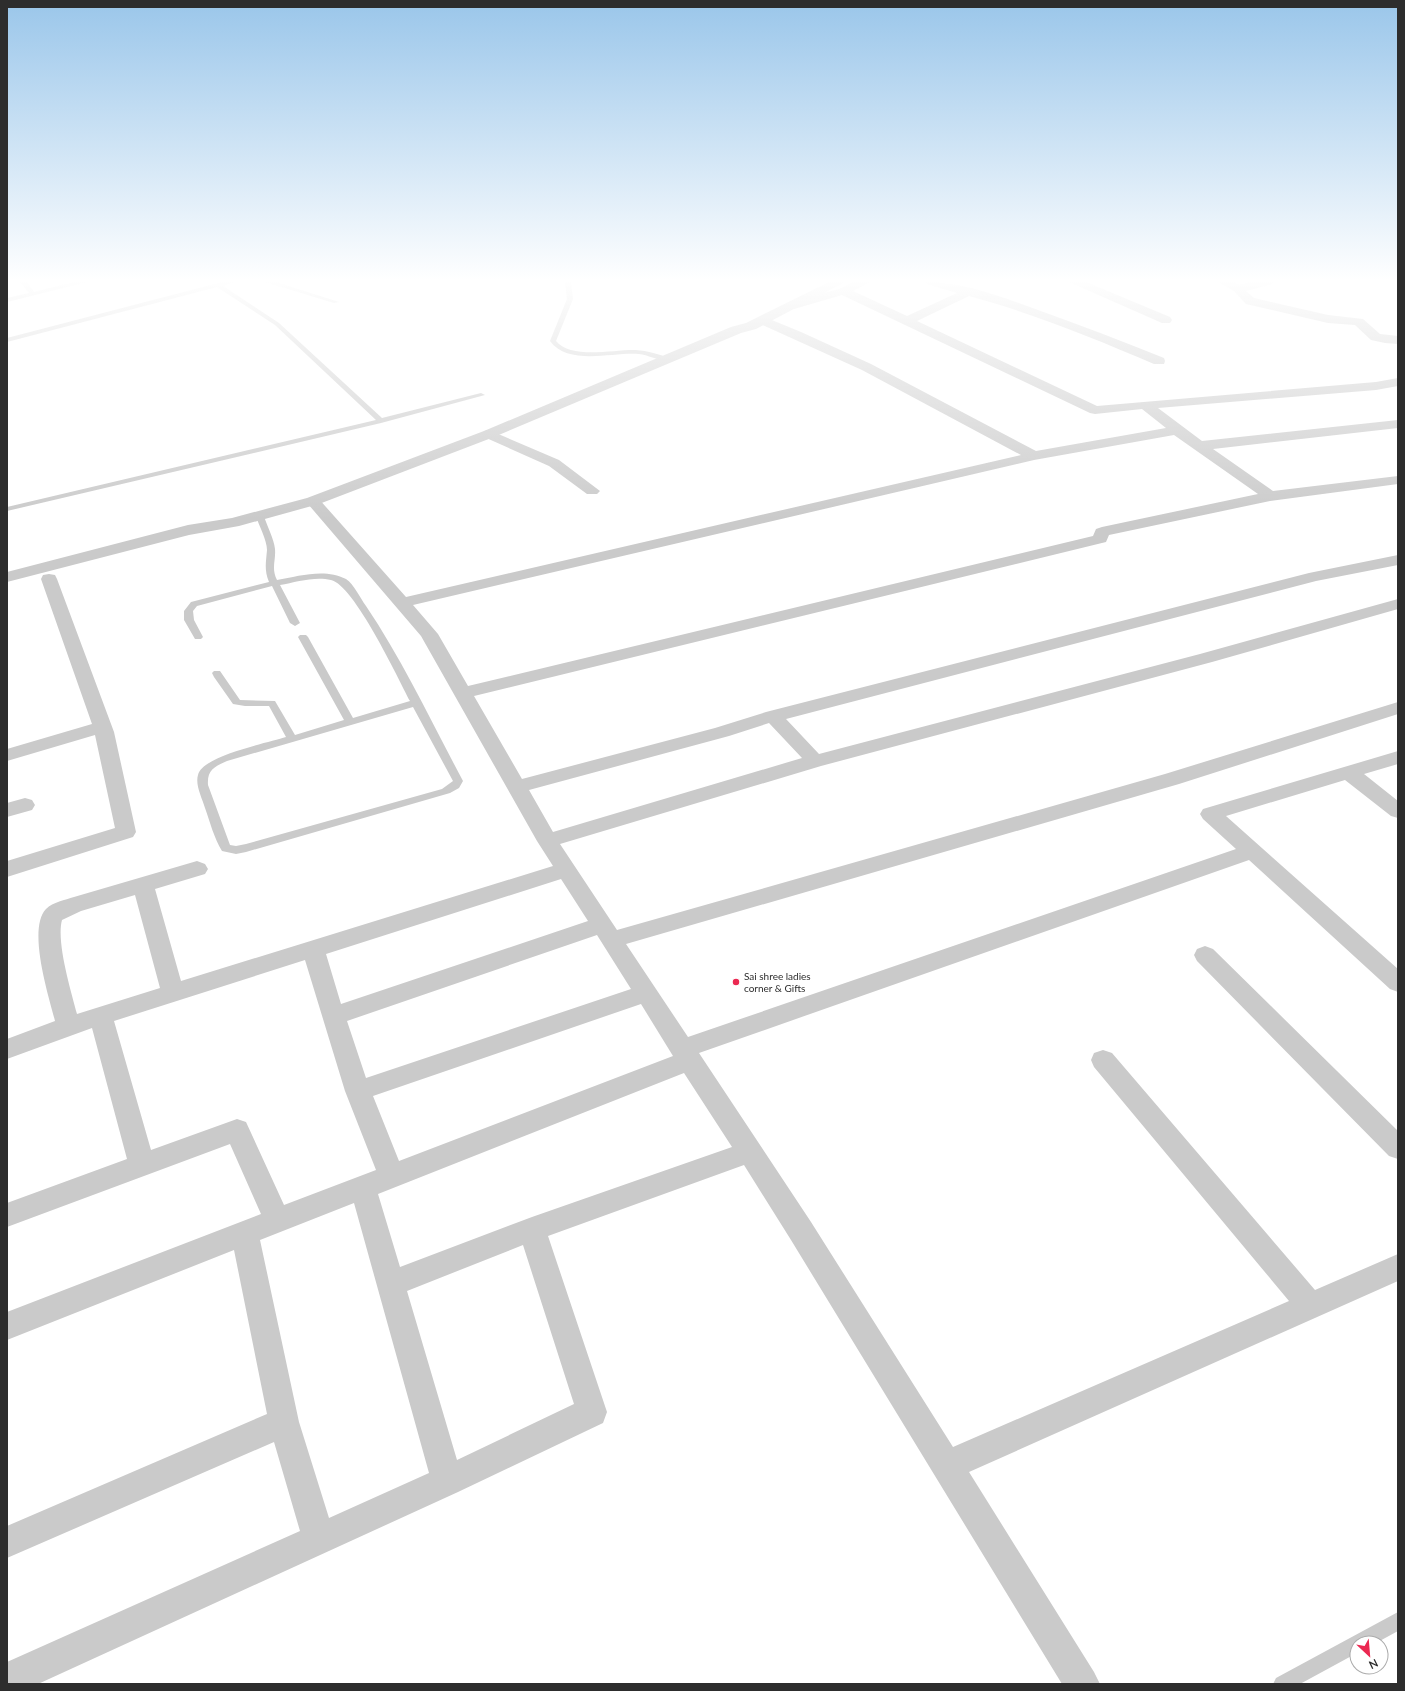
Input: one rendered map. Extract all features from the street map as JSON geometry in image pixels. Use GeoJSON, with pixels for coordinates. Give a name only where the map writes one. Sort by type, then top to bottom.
{"type":"FeatureCollection","features":[{"type":"Feature","properties":{"kind":"street"},"geometry":{"type":"LineString","coordinates":[[7,577],[188,530],[233,523],[313,501],[489,434],[662,361]]}},
{"type":"Feature","properties":{"kind":"street"},"geometry":{"type":"LineString","coordinates":[[853,361],[964,417],[1034,456]]}},
{"type":"Feature","properties":{"kind":"street"},"geometry":{"type":"LineString","coordinates":[[991,361],[1095,410],[1376,386],[1398,382]]}},
{"type":"Feature","properties":{"kind":"street"},"geometry":{"type":"LineString","coordinates":[[1145,405],[1177,430],[1270,496]]}},
{"type":"Feature","properties":{"kind":"street"},"geometry":{"type":"LineString","coordinates":[[1200,446],[1398,424]]}},
{"type":"Feature","properties":{"kind":"street"},"geometry":{"type":"LineString","coordinates":[[402,603],[1034,456],[1177,430]]}},
{"type":"Feature","properties":{"kind":"street"},"geometry":{"type":"LineString","coordinates":[[489,434],[554,463],[592,491]]}},
{"type":"Feature","properties":{"kind":"street"},"geometry":{"type":"LineString","coordinates":[[462,692],[1100,539],[1102,532],[1270,496],[1398,480]]}},
{"type":"Feature","properties":{"kind":"street"},"geometry":{"type":"LineString","coordinates":[[313,501],[429,634],[565,870],[800,1231],[1082,1684]]}},
{"type":"Feature","properties":{"kind":"street"},"geometry":{"type":"LineString","coordinates":[[7,590],[194,540],[233,523]]}},
{"type":"Feature","properties":{"kind":"street"},"geometry":{"type":"LineString","coordinates":[[516,787],[722,732],[773,716],[1315,576],[1398,560]]}},
{"type":"Feature","properties":{"kind":"street"},"geometry":{"type":"LineString","coordinates":[[7,868],[126,832],[102,727],[49,579]]}},
{"type":"Feature","properties":{"kind":"street"},"geometry":{"type":"LineString","coordinates":[[547,841],[815,761],[1206,658],[1398,604]]}},
{"type":"Feature","properties":{"kind":"street"},"geometry":{"type":"LineString","coordinates":[[332,1016],[606,933],[1164,781],[1398,708]]}},
{"type":"Feature","properties":{"kind":"street"},"geometry":{"type":"LineString","coordinates":[[773,716],[815,761]]}},
{"type":"Feature","properties":{"kind":"street"},"geometry":{"type":"LineString","coordinates":[[7,755],[102,727]]}},
{"type":"Feature","properties":{"kind":"street"},"geometry":{"type":"LineString","coordinates":[[1398,757],[1210,814],[1252,850],[1398,983]]}},
{"type":"Feature","properties":{"kind":"street"},"geometry":{"type":"LineString","coordinates":[[1348,772],[1398,811]]}},
{"type":"Feature","properties":{"kind":"street"},"geometry":{"type":"LineString","coordinates":[[7,1326],[363,1188],[686,1054],[931,964],[1252,850]]}},
{"type":"Feature","properties":{"kind":"street"},"geometry":{"type":"LineString","coordinates":[[68,1026],[49,940],[49,925],[52,917],[58,912],[74,905],[197,870]]}},
{"type":"Feature","properties":{"kind":"street"},"geometry":{"type":"LineString","coordinates":[[7,1049],[68,1026],[565,870]]}},
{"type":"Feature","properties":{"kind":"street"},"geometry":{"type":"LineString","coordinates":[[143,885],[174,993]]}},
{"type":"Feature","properties":{"kind":"street"},"geometry":{"type":"LineString","coordinates":[[313,950],[332,1016],[358,1091],[392,1176]]}},
{"type":"Feature","properties":{"kind":"street"},"geometry":{"type":"LineString","coordinates":[[1204,954],[1398,1148]]}},
{"type":"Feature","properties":{"kind":"street"},"geometry":{"type":"LineString","coordinates":[[358,1091],[645,993]]}},
{"type":"Feature","properties":{"kind":"street"},"geometry":{"type":"LineString","coordinates":[[101,1016],[142,1165]]}},
{"type":"Feature","properties":{"kind":"street"},"geometry":{"type":"LineString","coordinates":[[1103,1060],[1311,1306]]}},
{"type":"Feature","properties":{"kind":"street"},"geometry":{"type":"LineString","coordinates":[[7,1215],[237,1130],[278,1221]]}},
{"type":"Feature","properties":{"kind":"street"},"geometry":{"type":"LineString","coordinates":[[391,1284],[532,1229],[748,1152]]}},
{"type":"Feature","properties":{"kind":"street"},"geometry":{"type":"LineString","coordinates":[[363,1188],[447,1481]]}},
{"type":"Feature","properties":{"kind":"street"},"geometry":{"type":"LineString","coordinates":[[7,1680],[447,1481],[592,1412],[532,1229]]}},
{"type":"Feature","properties":{"kind":"street"},"geometry":{"type":"LineString","coordinates":[[245,1234],[284,1422],[319,1539]]}},
{"type":"Feature","properties":{"kind":"street"},"geometry":{"type":"LineString","coordinates":[[947,1466],[1398,1267]]}},
{"type":"Feature","properties":{"kind":"street"},"geometry":{"type":"LineString","coordinates":[[7,1542],[284,1422]]}},
{"type":"Feature","properties":{"kind":"lane"},"geometry":{"type":"LineString","coordinates":[[316,361],[381,421]]}},
{"type":"Feature","properties":{"kind":"lane"},"geometry":{"type":"LineString","coordinates":[[7,509],[381,421],[481,395]]}},
{"type":"Feature","properties":{"kind":"lane"},"geometry":{"type":"LineString","coordinates":[[260,516],[271,549],[269,569],[274,583],[295,623]]}},
{"type":"Feature","properties":{"kind":"lane"},"geometry":{"type":"LineString","coordinates":[[198,637],[189,620],[188,611],[194,604],[274,583],[324,575],[344,582],[374,625],[415,703],[455,772],[458,781],[455,786],[446,791],[246,848],[236,850],[226,848],[222,842],[203,785],[202,777],[204,769],[209,765],[223,759],[415,703]]}},
{"type":"Feature","properties":{"kind":"lane"},"geometry":{"type":"LineString","coordinates":[[303,637],[350,722]]}},
{"type":"Feature","properties":{"kind":"lane"},"geometry":{"type":"LineString","coordinates":[[217,673],[225,688],[232,691],[236,702],[246,704],[265,702],[272,703],[292,739]]}},
{"type":"Feature","properties":{"kind":"lane"},"geometry":{"type":"LineString","coordinates":[[1372,1635],[1398,1621]]}},
{"type":"Feature","properties":{"kind":"lane"},"geometry":{"type":"LineString","coordinates":[[1282,1684],[1349,1647]]}},
{"type":"Feature","properties":{"kind":"place","name":"Sai shree ladies corner & Gifts"},"geometry":{"type":"Point","coordinates":[736,982]}}]}
